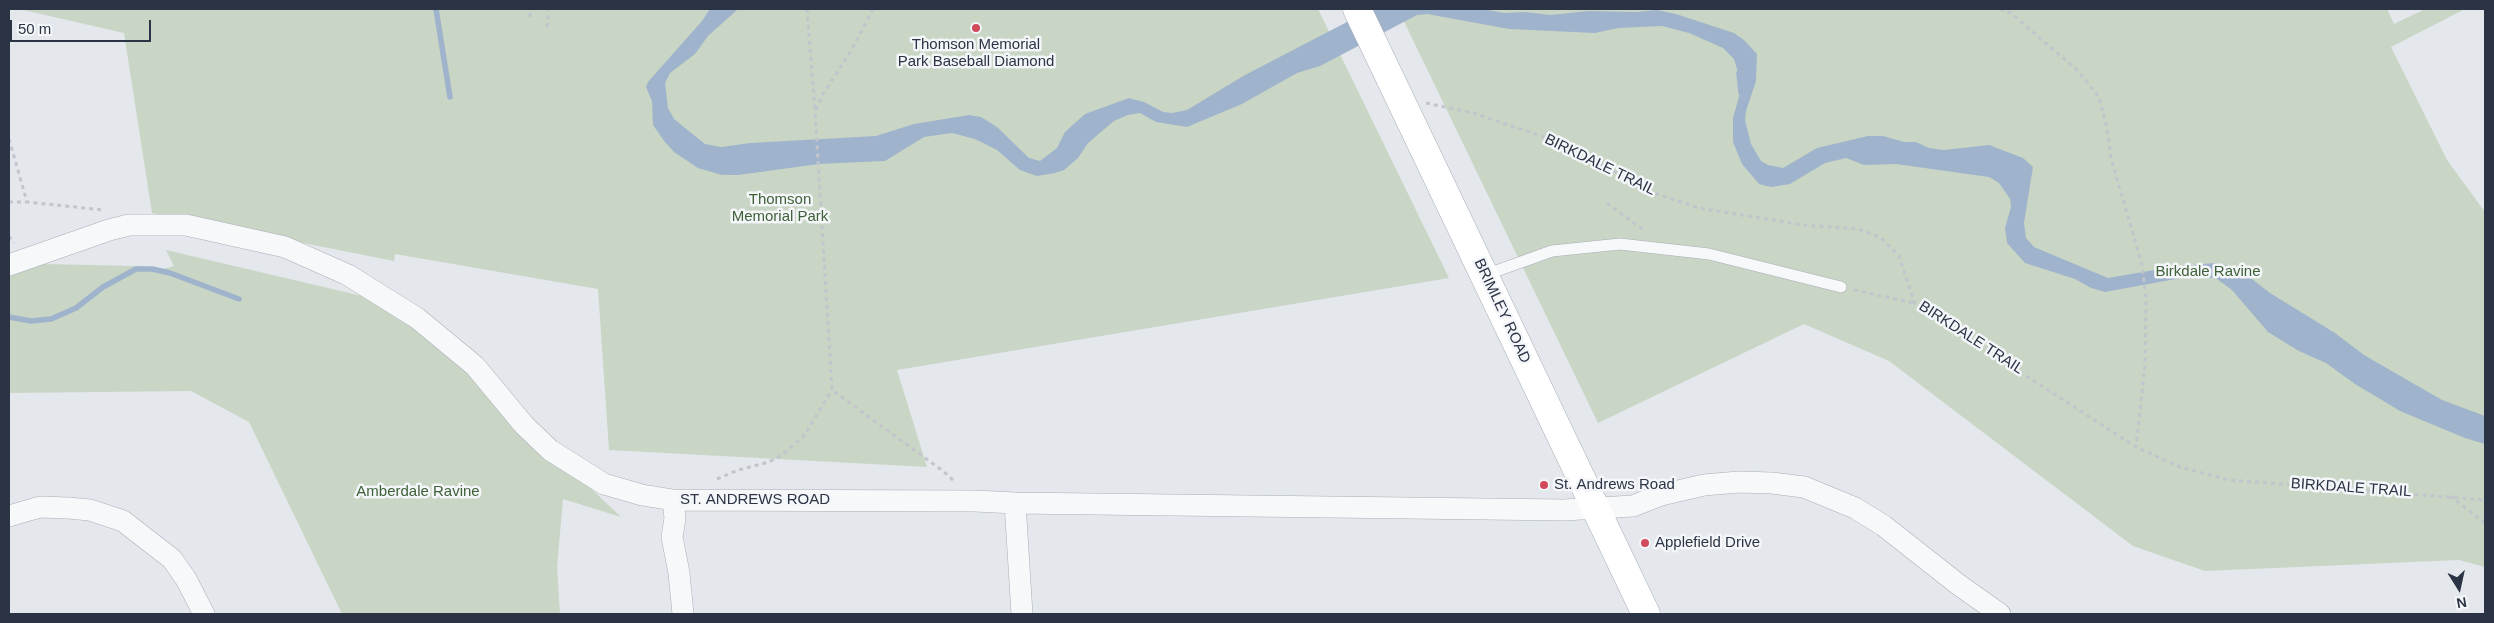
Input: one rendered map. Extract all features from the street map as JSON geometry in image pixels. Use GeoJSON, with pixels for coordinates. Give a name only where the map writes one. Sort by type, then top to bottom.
{"type":"FeatureCollection","features":[{"type":"Feature","properties":{"kind":"main road","name":"BRIMLEY ROAD"},"geometry":{"type":"LineString","coordinates":[[1357,9],[1646,614]]}},
{"type":"Feature","properties":{"kind":"street","name":"ST. ANDREWS ROAD"},"geometry":{"type":"LineString","coordinates":[[9,265],[109,230],[130,225],[186,225],[285,247],[348,275],[374,289],[417,318],[475,366],[529,431],[550,450],[569,463],[616,489],[673,500],[975,501],[1015,504],[1544,510],[1595,508]]}},
{"type":"Feature","properties":{"kind":"street"},"geometry":{"type":"LineString","coordinates":[[1595,508],[1633,506],[1661,495],[1704,485],[1739,482],[1804,487],[1854,508],[1884,526],[1959,585],[2000,614]]}},
{"type":"Feature","properties":{"kind":"street"},"geometry":{"type":"LineString","coordinates":[[673,500],[675,518],[672,537],[684,614]]}},
{"type":"Feature","properties":{"kind":"street"},"geometry":{"type":"LineString","coordinates":[[1015,504],[1022,614]]}},
{"type":"Feature","properties":{"kind":"street"},"geometry":{"type":"LineString","coordinates":[[9,516],[40,506],[90,510],[124,521],[172,559],[186,579],[204,614]]}},
{"type":"Feature","properties":{"kind":"lane"},"geometry":{"type":"LineString","coordinates":[[1485,275],[1552,251],[1620,244],[1708,254],[1841,287]]}},
{"type":"Feature","properties":{"kind":"path"},"geometry":{"type":"LineString","coordinates":[[530,9],[530,17]]}},
{"type":"Feature","properties":{"kind":"path"},"geometry":{"type":"LineString","coordinates":[[547,27],[549,9]]}},
{"type":"Feature","properties":{"kind":"path"},"geometry":{"type":"LineString","coordinates":[[711,480],[769,462],[783,454],[804,436],[832,390],[807,9]]}},
{"type":"Feature","properties":{"kind":"path"},"geometry":{"type":"LineString","coordinates":[[815,112],[823,94],[851,50],[873,9]]}},
{"type":"Feature","properties":{"kind":"path"},"geometry":{"type":"LineString","coordinates":[[2000,9],[2011,13],[2078,71],[2099,97],[2107,129],[2110,158],[2142,265],[2146,298],[2145,364],[2136,447]]}},
{"type":"Feature","properties":{"kind":"path"},"geometry":{"type":"LineString","coordinates":[[2010,9],[2011,13]]}},
{"type":"Feature","properties":{"kind":"path","name":"BIRKDALE TRAIL"},"geometry":{"type":"LineString","coordinates":[[1402,102],[1432,104],[1473,112],[1556,141],[1652,192],[1699,208],[1803,225],[1858,230],[1880,237],[1898,256],[1915,304],[2136,447],[2180,467],[2229,480],[2485,500]]}},
{"type":"Feature","properties":{"kind":"path"},"geometry":{"type":"LineString","coordinates":[[9,139],[27,202]]}},
{"type":"Feature","properties":{"kind":"path"},"geometry":{"type":"LineString","coordinates":[[9,202],[110,210]]}},
{"type":"Feature","properties":{"kind":"path"},"geometry":{"type":"LineString","coordinates":[[1607,203],[1671,250]]}},
{"type":"Feature","properties":{"kind":"path"},"geometry":{"type":"LineString","coordinates":[[1841,287],[1915,304]]}},
{"type":"Feature","properties":{"kind":"path"},"geometry":{"type":"LineString","coordinates":[[832,390],[943,471],[957,484]]}},
{"type":"Feature","properties":{"kind":"path"},"geometry":{"type":"LineString","coordinates":[[2449,496],[2485,523]]}},
{"type":"Feature","properties":{"kind":"green space","name":"Thomson Memorial Park"},"geometry":{"type":"Polygon","coordinates":[[[19,9],[1318,9],[1449,278],[897,370],[927,467],[609,450],[598,289],[395,254],[394,261],[152,213],[124,33],[19,9]]]}},
{"type":"Feature","properties":{"kind":"green space","name":"Birkdale Ravine"},"geometry":{"type":"Polygon","coordinates":[[[1398,9],[2387,9],[2394,24],[2425,9],[2465,9],[2391,47],[2447,160],[2485,212],[2485,567],[2459,560],[2205,571],[2133,546],[1889,361],[1804,324],[1598,423],[1398,9]]]}},
{"type":"Feature","properties":{"kind":"green space","name":"Amberdale Ravine"},"geometry":{"type":"Polygon","coordinates":[[[166,250],[396,304],[621,517],[563,499],[557,567],[560,614],[342,614],[249,422],[191,391],[9,393],[9,275],[43,264],[136,266],[159,270],[174,266],[166,250]]]}},
{"type":"Feature","properties":{"kind":"water"},"geometry":{"type":"Polygon","coordinates":[[[710,9],[738,9],[708,36],[695,54],[670,73],[665,83],[668,108],[674,119],[705,144],[721,147],[750,143],[876,136],[914,124],[969,115],[981,117],[997,127],[1029,158],[1040,161],[1057,148],[1065,132],[1085,114],[1129,98],[1144,102],[1163,112],[1172,113],[1187,110],[1245,75],[1372,9],[1483,9],[1504,13],[1526,12],[1550,15],[1588,11],[1636,12],[1657,10],[1676,14],[1734,33],[1744,40],[1757,54],[1756,81],[1745,120],[1751,144],[1761,161],[1768,165],[1783,168],[1817,148],[1868,136],[1883,136],[1904,142],[1916,142],[1929,148],[1944,150],[1989,145],[2023,158],[2033,167],[2024,223],[2026,238],[2034,247],[2108,278],[2172,267],[2215,263],[2230,266],[2243,272],[2270,293],[2335,333],[2364,355],[2442,400],[2485,416],[2485,444],[2465,438],[2400,411],[2355,384],[2326,363],[2299,351],[2268,332],[2232,290],[2217,279],[2202,276],[2181,278],[2105,292],[2091,288],[2075,279],[2025,263],[2007,243],[2005,228],[2011,207],[2010,199],[1999,183],[1989,177],[1896,164],[1864,165],[1846,158],[1825,163],[1790,184],[1771,187],[1759,184],[1742,164],[1733,142],[1733,118],[1742,86],[1734,59],[1723,48],[1689,33],[1662,26],[1618,28],[1595,33],[1509,29],[1427,14],[1417,15],[1320,66],[1297,73],[1242,104],[1187,127],[1156,122],[1140,113],[1128,115],[1114,121],[1088,143],[1078,158],[1064,170],[1037,176],[1020,170],[997,150],[975,139],[952,133],[924,137],[885,161],[819,164],[738,175],[722,175],[698,168],[674,152],[665,142],[653,125],[652,101],[646,87],[648,82],[702,21],[710,9]]]}},
{"type":"Feature","properties":{"kind":"waterway"},"geometry":{"type":"LineString","coordinates":[[436,9],[450,97]]}},
{"type":"Feature","properties":{"kind":"waterway"},"geometry":{"type":"LineString","coordinates":[[1739,73],[1741,93]]}},
{"type":"Feature","properties":{"kind":"waterway"},"geometry":{"type":"LineString","coordinates":[[9,317],[31,321],[51,319],[76,308],[103,287],[136,269],[152,269],[170,273],[239,299]]}},
{"type":"Feature","properties":{"kind":"place","name":"Thomson Memorial Park Baseball Diamond"},"geometry":{"type":"Point","coordinates":[976,28]}},
{"type":"Feature","properties":{"kind":"place","name":"St. Andrews Road"},"geometry":{"type":"Point","coordinates":[1544,485]}},
{"type":"Feature","properties":{"kind":"place","name":"Applefield Drive"},"geometry":{"type":"Point","coordinates":[1645,543]}}]}
